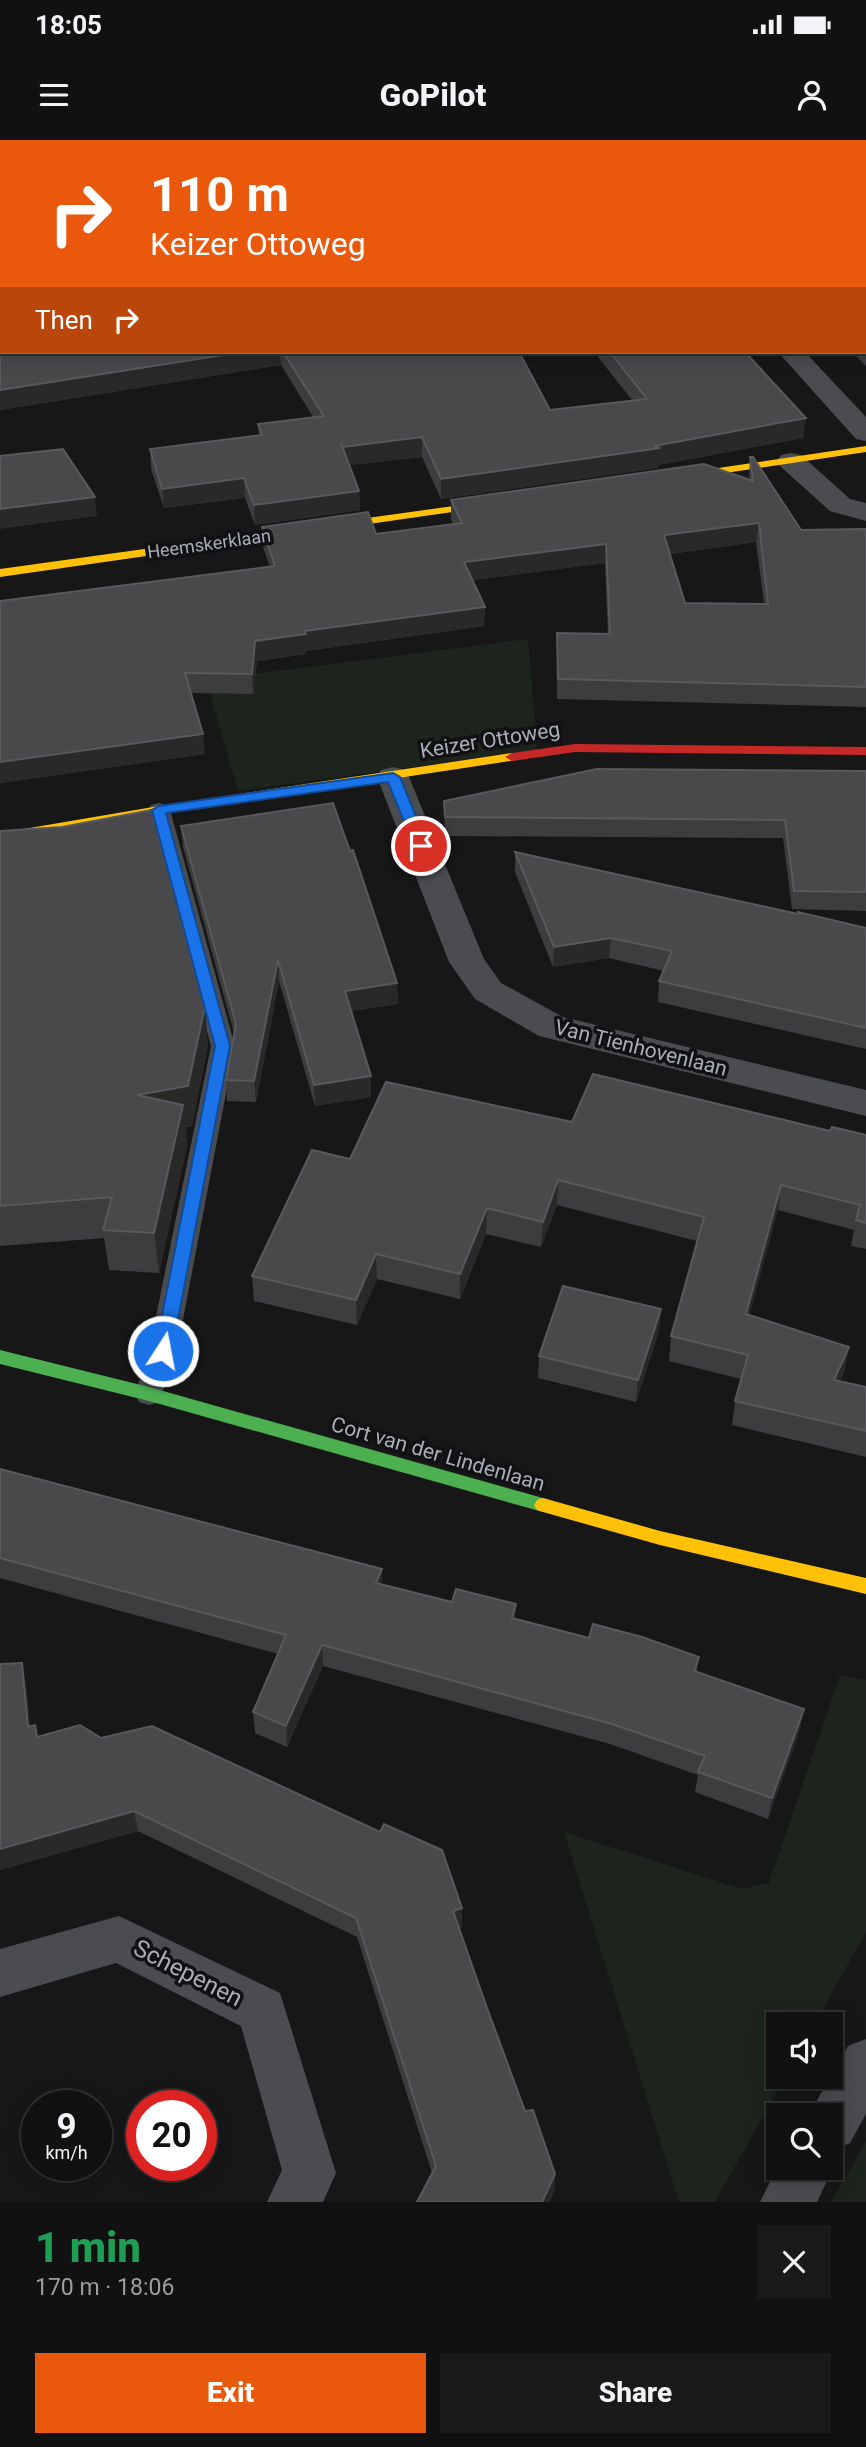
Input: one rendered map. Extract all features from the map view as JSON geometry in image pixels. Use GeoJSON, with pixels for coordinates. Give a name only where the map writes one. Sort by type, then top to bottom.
{"type":"FeatureCollection","features":[{"type":"Feature","properties":{"kind":"street"},"geometry":{"type":"LineString","coordinates":[[793,354],[866,433]]}},
{"type":"Feature","properties":{"kind":"street"},"geometry":{"type":"LineString","coordinates":[[655,480],[866,449]]}},
{"type":"Feature","properties":{"kind":"street"},"geometry":{"type":"LineString","coordinates":[[791,461],[840,505],[866,512]]}},
{"type":"Feature","properties":{"kind":"street","name":"Heemskerklaan"},"geometry":{"type":"LineString","coordinates":[[0,573],[519,499]]}},
{"type":"Feature","properties":{"kind":"street","name":"Keizer Ottoweg"},"geometry":{"type":"LineString","coordinates":[[0,836],[575,748],[866,751]]}},
{"type":"Feature","properties":{"kind":"street","name":"Van Tienhovenlaan"},"geometry":{"type":"LineString","coordinates":[[393,777],[467,962],[488,991],[552,1027],[866,1103]]}},
{"type":"Feature","properties":{"kind":"street","name":"Cort van der Lindenlaan"},"geometry":{"type":"LineString","coordinates":[[0,1357],[149,1394],[660,1538],[866,1586]]}},
{"type":"Feature","properties":{"kind":"street","name":"Schepenen"},"geometry":{"type":"LineString","coordinates":[[0,1973],[119,1939],[262,2010],[309,2173],[294,2202]]}},
{"type":"Feature","properties":{"kind":"street"},"geometry":{"type":"LineString","coordinates":[[843,2104],[866,2064]]}},
{"type":"Feature","properties":{"kind":"street"},"geometry":{"type":"LineString","coordinates":[[787,2202],[799,2180]]}},
{"type":"Feature","properties":{"kind":"lane"},"geometry":{"type":"LineString","coordinates":[[149,1394],[163,1351],[223,1046],[159,810]]}},
{"type":"Feature","properties":{"kind":"shaded area"},"geometry":{"type":"Polygon","coordinates":[[[528,639],[537,750],[238,791],[206,680],[528,639]]]}},
{"type":"Feature","properties":{"kind":"shaded area"},"geometry":{"type":"Polygon","coordinates":[[[840,1675],[866,1680],[866,1932],[821,2012],[766,2012],[766,2089],[778,2089],[770,2103],[766,2103],[766,2111],[715,2202],[679,2202],[564,1832],[742,1889],[769,1883],[840,1675]]]}},
{"type":"Feature","properties":{"kind":"shaded area"},"geometry":{"type":"Polygon","coordinates":[[[866,2142],[866,2202],[831,2202],[866,2142]]]}},
{"type":"Feature","properties":{"kind":"building"},"geometry":{"type":"Polygon","coordinates":[[[0,354],[230,354],[0,390],[0,354]]]}},
{"type":"Feature","properties":{"kind":"building"},"geometry":{"type":"Polygon","coordinates":[[[284,354],[520,354],[550,410],[647,399],[612,354],[747,354],[806,418],[654,446],[660,448],[441,479],[422,437],[343,447],[341,443],[359,491],[254,505],[244,478],[162,489],[150,449],[262,435],[258,424],[324,416],[284,354]]]}},
{"type":"Feature","properties":{"kind":"building"},"geometry":{"type":"Polygon","coordinates":[[[63,449],[95,497],[0,509],[0,456],[63,449]]]}},
{"type":"Feature","properties":{"kind":"building"},"geometry":{"type":"Polygon","coordinates":[[[750,457],[753,457],[801,530],[866,529],[866,687],[558,679],[557,633],[610,634],[606,544],[464,562],[485,607],[304,631],[306,634],[255,641],[252,674],[185,673],[203,734],[0,762],[0,601],[275,566],[262,527],[368,512],[376,534],[462,523],[451,500],[704,464],[753,481],[750,457]],[[759,523],[664,535],[685,603],[768,604],[759,523]]]}},
{"type":"Feature","properties":{"kind":"building"},"geometry":{"type":"Polygon","coordinates":[[[597,769],[866,771],[866,892],[794,891],[785,820],[445,817],[444,801],[597,769]]]}},
{"type":"Feature","properties":{"kind":"building"},"geometry":{"type":"Polygon","coordinates":[[[333,803],[350,851],[353,850],[397,983],[345,991],[371,1076],[314,1085],[278,960],[254,1081],[226,1080],[236,1024],[181,826],[333,803]]]}},
{"type":"Feature","properties":{"kind":"building"},"geometry":{"type":"Polygon","coordinates":[[[152,810],[205,1006],[188,1086],[137,1095],[183,1105],[154,1233],[103,1230],[112,1197],[0,1206],[0,831],[62,827],[152,810]]]}},
{"type":"Feature","properties":{"kind":"building"},"geometry":{"type":"Polygon","coordinates":[[[515,852],[866,928],[866,1028],[659,981],[672,951],[611,938],[554,947],[515,852]]]}},
{"type":"Feature","properties":{"kind":"building"},"geometry":{"type":"Polygon","coordinates":[[[593,1074],[830,1131],[832,1127],[866,1135],[866,1223],[856,1220],[860,1205],[781,1185],[746,1314],[849,1347],[834,1380],[866,1387],[866,1431],[735,1401],[748,1355],[671,1336],[704,1217],[558,1180],[543,1222],[487,1208],[460,1274],[376,1254],[356,1300],[252,1276],[312,1150],[350,1159],[386,1082],[572,1122],[593,1074]]]}},
{"type":"Feature","properties":{"kind":"building"},"geometry":{"type":"Polygon","coordinates":[[[563,1286],[661,1309],[638,1380],[539,1356],[563,1286]]]}},
{"type":"Feature","properties":{"kind":"building"},"geometry":{"type":"Polygon","coordinates":[[[0,1469],[382,1569],[376,1583],[452,1602],[456,1589],[516,1604],[512,1618],[589,1638],[593,1624],[642,1637],[699,1657],[694,1671],[804,1709],[772,1798],[698,1772],[705,1756],[612,1724],[322,1645],[286,1726],[253,1712],[286,1635],[0,1558],[0,1469]]]}},
{"type":"Feature","properties":{"kind":"building"},"geometry":{"type":"Polygon","coordinates":[[[22,1663],[28,1727],[35,1725],[37,1737],[80,1725],[101,1738],[152,1726],[380,1832],[384,1824],[442,1850],[462,1908],[453,1911],[525,2111],[533,2110],[555,2174],[542,2202],[417,2202],[436,2166],[356,1918],[134,1811],[0,1849],[0,1664],[22,1663]]]}},
{"type":"Feature","properties":{"kind":"traffic: fast"},"geometry":{"type":"LineString","coordinates":[[0,1357],[149,1394],[543,1505]]}},
{"type":"Feature","properties":{"kind":"traffic: slow"},"geometry":{"type":"LineString","coordinates":[[671,478],[866,449]]}},
{"type":"Feature","properties":{"kind":"traffic: slow"},"geometry":{"type":"LineString","coordinates":[[0,573],[504,502]]}},
{"type":"Feature","properties":{"kind":"traffic: slow"},"geometry":{"type":"LineString","coordinates":[[0,837],[159,810],[512,757]]}},
{"type":"Feature","properties":{"kind":"traffic: slow"},"geometry":{"type":"LineString","coordinates":[[543,1505],[660,1538],[866,1586]]}},
{"type":"Feature","properties":{"kind":"traffic: jam"},"geometry":{"type":"LineString","coordinates":[[512,757],[575,748],[866,751]]}},
{"type":"Feature","properties":{"kind":"route"},"geometry":{"type":"LineString","coordinates":[[163,1351],[223,1046],[159,810],[393,777],[421,846]]}}]}
